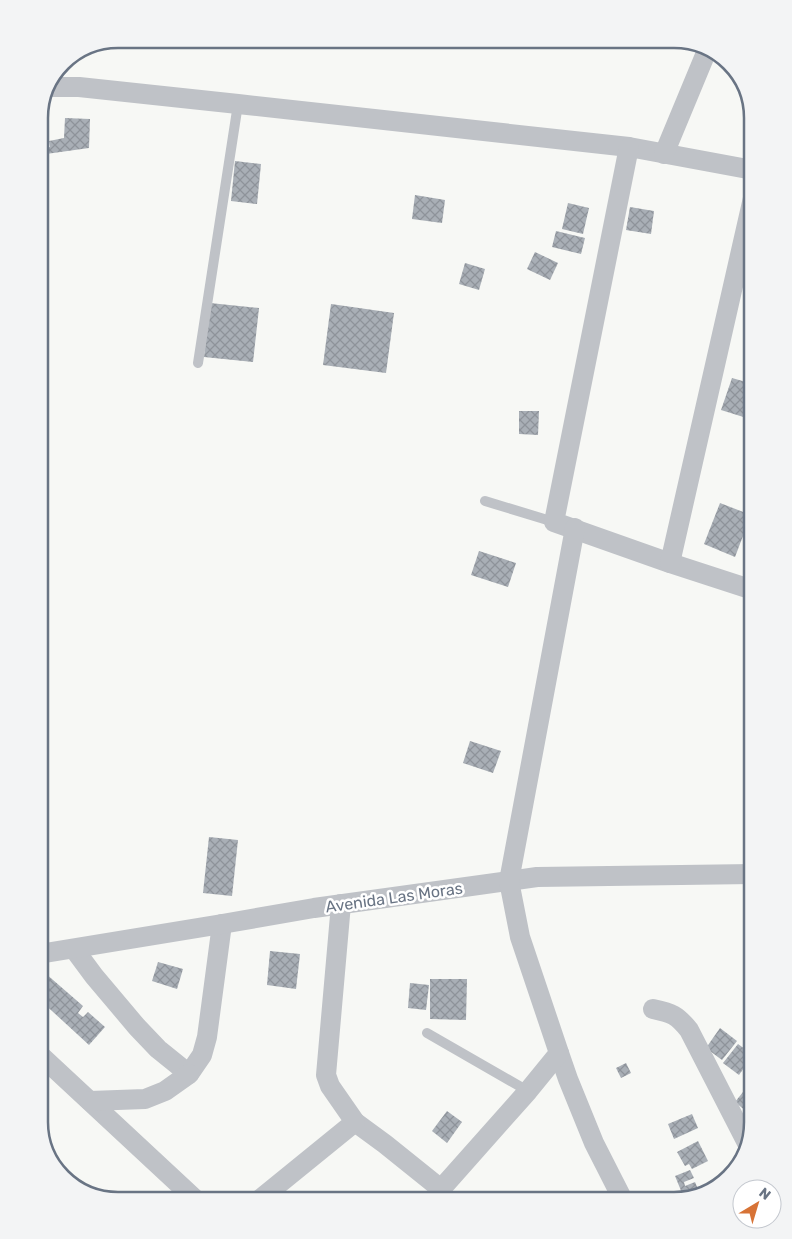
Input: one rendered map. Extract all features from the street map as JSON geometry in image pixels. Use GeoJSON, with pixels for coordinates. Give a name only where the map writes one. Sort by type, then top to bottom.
{"type":"FeatureCollection","features":[{"type":"Feature","properties":{"kind":"street"},"geometry":{"type":"LineString","coordinates":[[664,154],[705,55]]}},
{"type":"Feature","properties":{"kind":"street"},"geometry":{"type":"LineString","coordinates":[[55,87],[79,87],[629,147],[744,168]]}},
{"type":"Feature","properties":{"kind":"street"},"geometry":{"type":"LineString","coordinates":[[629,147],[554,522],[744,587]]}},
{"type":"Feature","properties":{"kind":"street"},"geometry":{"type":"LineString","coordinates":[[670,563],[744,238]]}},
{"type":"Feature","properties":{"kind":"street"},"geometry":{"type":"LineString","coordinates":[[575,528],[509,881],[520,937],[568,1079],[594,1143],[619,1192]]}},
{"type":"Feature","properties":{"kind":"street","name":"Avenida Las Moras"},"geometry":{"type":"LineString","coordinates":[[48,953],[314,908],[537,877],[744,874]]}},
{"type":"Feature","properties":{"kind":"street"},"geometry":{"type":"LineString","coordinates":[[342,904],[326,1075],[330,1086],[355,1122],[385,1144],[433,1192]]}},
{"type":"Feature","properties":{"kind":"street"},"geometry":{"type":"LineString","coordinates":[[90,1101],[145,1099],[165,1091],[190,1074],[202,1055],[207,1037],[222,924]]}},
{"type":"Feature","properties":{"kind":"street"},"geometry":{"type":"LineString","coordinates":[[74,949],[137,1027],[158,1049],[190,1074]]}},
{"type":"Feature","properties":{"kind":"street"},"geometry":{"type":"LineString","coordinates":[[653,1009],[668,1012],[679,1018],[689,1030],[743,1135]]}},
{"type":"Feature","properties":{"kind":"street"},"geometry":{"type":"LineString","coordinates":[[437,1192],[528,1091],[559,1053]]}},
{"type":"Feature","properties":{"kind":"street"},"geometry":{"type":"LineString","coordinates":[[48,1062],[187,1191]]}},
{"type":"Feature","properties":{"kind":"street"},"geometry":{"type":"LineString","coordinates":[[270,1191],[355,1122]]}},
{"type":"Feature","properties":{"kind":"lane"},"geometry":{"type":"LineString","coordinates":[[198,363],[238,104]]}},
{"type":"Feature","properties":{"kind":"lane"},"geometry":{"type":"LineString","coordinates":[[485,501],[554,522]]}},
{"type":"Feature","properties":{"kind":"lane"},"geometry":{"type":"LineString","coordinates":[[428,1033],[528,1091]]}},
{"type":"Feature","properties":{"kind":"building"},"geometry":{"type":"Polygon","coordinates":[[[65,118],[90,119],[89,148],[48,154],[49,141],[64,138],[65,118]]]}},
{"type":"Feature","properties":{"kind":"building"},"geometry":{"type":"Polygon","coordinates":[[[235,161],[261,164],[257,204],[231,201],[235,161]]]}},
{"type":"Feature","properties":{"kind":"building"},"geometry":{"type":"Polygon","coordinates":[[[415,195],[445,200],[442,223],[412,219],[415,195]]]}},
{"type":"Feature","properties":{"kind":"building"},"geometry":{"type":"Polygon","coordinates":[[[568,203],[589,208],[583,234],[562,229],[568,203]]]}},
{"type":"Feature","properties":{"kind":"building"},"geometry":{"type":"Polygon","coordinates":[[[630,207],[654,211],[651,234],[626,230],[630,207]]]}},
{"type":"Feature","properties":{"kind":"building"},"geometry":{"type":"Polygon","coordinates":[[[556,231],[585,238],[581,254],[552,247],[556,231]]]}},
{"type":"Feature","properties":{"kind":"building"},"geometry":{"type":"Polygon","coordinates":[[[535,252],[558,263],[550,280],[527,269],[535,252]]]}},
{"type":"Feature","properties":{"kind":"building"},"geometry":{"type":"Polygon","coordinates":[[[465,263],[485,269],[479,290],[459,284],[465,263]]]}},
{"type":"Feature","properties":{"kind":"building"},"geometry":{"type":"Polygon","coordinates":[[[210,303],[259,308],[253,362],[204,357],[210,303]]]}},
{"type":"Feature","properties":{"kind":"building"},"geometry":{"type":"Polygon","coordinates":[[[331,304],[394,313],[386,373],[323,365],[331,304]]]}},
{"type":"Feature","properties":{"kind":"building"},"geometry":{"type":"Polygon","coordinates":[[[732,378],[744,381],[744,417],[721,410],[732,378]]]}},
{"type":"Feature","properties":{"kind":"building"},"geometry":{"type":"Polygon","coordinates":[[[519,411],[539,411],[538,435],[519,434],[519,411]]]}},
{"type":"Feature","properties":{"kind":"building"},"geometry":{"type":"Polygon","coordinates":[[[720,503],[744,512],[744,533],[735,557],[704,544],[720,503]]]}},
{"type":"Feature","properties":{"kind":"building"},"geometry":{"type":"Polygon","coordinates":[[[479,551],[516,563],[508,587],[471,575],[479,551]]]}},
{"type":"Feature","properties":{"kind":"building"},"geometry":{"type":"Polygon","coordinates":[[[470,741],[501,751],[493,773],[463,763],[470,741]]]}},
{"type":"Feature","properties":{"kind":"building"},"geometry":{"type":"Polygon","coordinates":[[[209,837],[238,840],[232,896],[203,893],[209,837]]]}},
{"type":"Feature","properties":{"kind":"building"},"geometry":{"type":"Polygon","coordinates":[[[270,951],[300,954],[296,989],[267,985],[270,951]]]}},
{"type":"Feature","properties":{"kind":"building"},"geometry":{"type":"Polygon","coordinates":[[[158,962],[183,969],[177,989],[152,981],[158,962]]]}},
{"type":"Feature","properties":{"kind":"building"},"geometry":{"type":"Polygon","coordinates":[[[48,976],[83,1006],[78,1013],[83,1017],[88,1012],[105,1027],[89,1045],[48,1007],[48,976]]]}},
{"type":"Feature","properties":{"kind":"building"},"geometry":{"type":"Polygon","coordinates":[[[430,979],[467,979],[466,1020],[430,1019],[430,979]]]}},
{"type":"Feature","properties":{"kind":"building"},"geometry":{"type":"Polygon","coordinates":[[[410,983],[429,985],[426,1010],[408,1008],[410,983]]]}},
{"type":"Feature","properties":{"kind":"building"},"geometry":{"type":"Polygon","coordinates":[[[720,1028],[737,1041],[722,1060],[706,1048],[720,1028]]]}},
{"type":"Feature","properties":{"kind":"building"},"geometry":{"type":"Polygon","coordinates":[[[738,1044],[744,1048],[744,1068],[739,1075],[723,1063],[738,1044]]]}},
{"type":"Feature","properties":{"kind":"building"},"geometry":{"type":"Polygon","coordinates":[[[626,1063],[631,1073],[621,1078],[616,1068],[626,1063]]]}},
{"type":"Feature","properties":{"kind":"building"},"geometry":{"type":"Polygon","coordinates":[[[744,1091],[744,1110],[735,1102],[744,1091]]]}},
{"type":"Feature","properties":{"kind":"building"},"geometry":{"type":"Polygon","coordinates":[[[447,1111],[462,1122],[447,1143],[432,1131],[447,1111]]]}},
{"type":"Feature","properties":{"kind":"building"},"geometry":{"type":"Polygon","coordinates":[[[692,1114],[698,1128],[674,1139],[668,1124],[692,1114]]]}},
{"type":"Feature","properties":{"kind":"building"},"geometry":{"type":"Polygon","coordinates":[[[698,1141],[708,1161],[692,1169],[689,1164],[685,1166],[677,1152],[698,1141]]]}},
{"type":"Feature","properties":{"kind":"building"},"geometry":{"type":"Polygon","coordinates":[[[690,1170],[694,1178],[684,1182],[685,1186],[695,1182],[697,1187],[681,1191],[675,1176],[690,1170]]]}}]}
